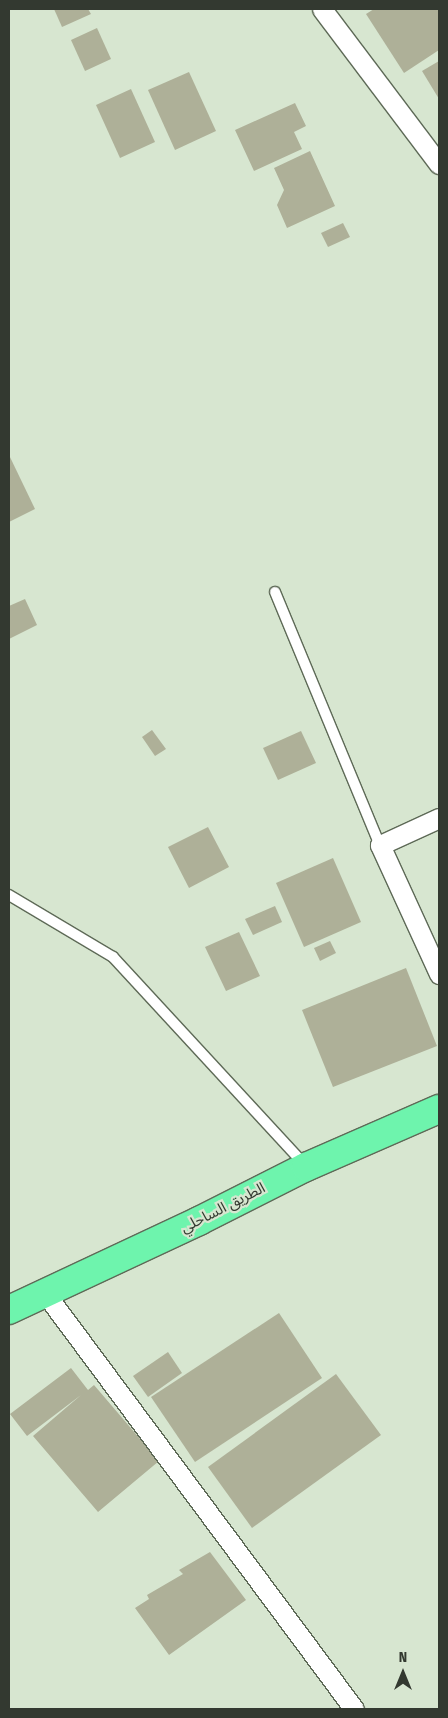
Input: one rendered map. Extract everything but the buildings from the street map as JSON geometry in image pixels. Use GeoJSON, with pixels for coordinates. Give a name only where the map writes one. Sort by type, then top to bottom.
{"type":"FeatureCollection","features":[{"type":"Feature","properties":{"kind":"highway","name":"الطريق الساحلي"},"geometry":{"type":"LineString","coordinates":[[9,1310],[306,1167],[439,1110]]}},
{"type":"Feature","properties":{"kind":"street"},"geometry":{"type":"LineString","coordinates":[[322,9],[439,164]]}},
{"type":"Feature","properties":{"kind":"street"},"geometry":{"type":"LineString","coordinates":[[439,818],[380,845],[439,974]]}},
{"type":"Feature","properties":{"kind":"street"},"geometry":{"type":"LineString","coordinates":[[46,1293],[354,1709]]}},
{"type":"Feature","properties":{"kind":"lane"},"geometry":{"type":"LineString","coordinates":[[275,592],[380,845]]}},
{"type":"Feature","properties":{"kind":"lane"},"geometry":{"type":"LineString","coordinates":[[9,895],[113,956],[306,1167]]}}]}
